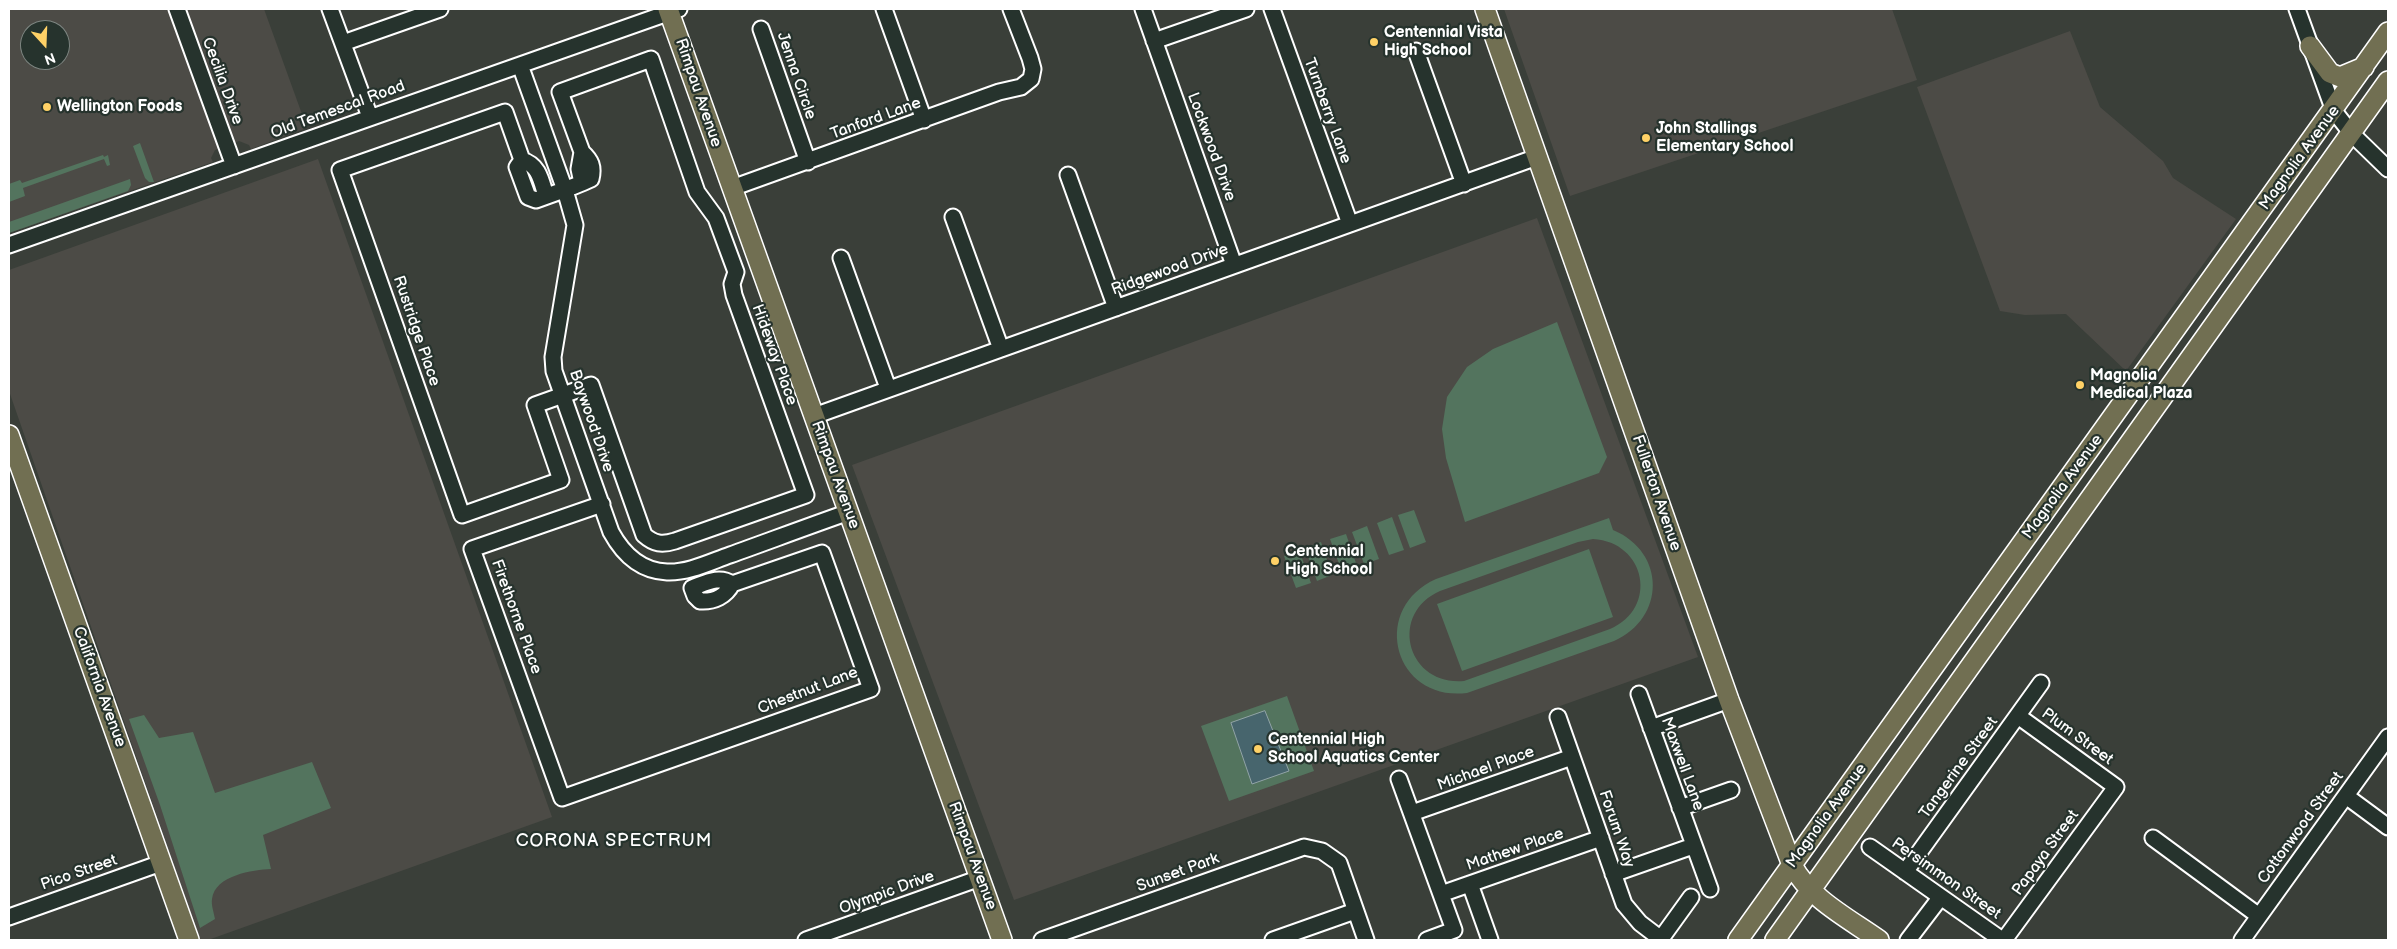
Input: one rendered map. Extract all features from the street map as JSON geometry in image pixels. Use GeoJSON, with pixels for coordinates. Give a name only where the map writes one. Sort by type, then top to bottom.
{"type":"FeatureCollection","features":[{"type":"Feature","properties":{"kind":"main road","name":"Fullerton Avenue"},"geometry":{"type":"LineString","coordinates":[[1484,9],[1729,700],[1792,865],[1800,880],[1809,890],[1879,940]]}},
{"type":"Feature","properties":{"kind":"main road","name":"Rimpau Avenue"},"geometry":{"type":"LineString","coordinates":[[672,10],[732,188],[1002,940]]}},
{"type":"Feature","properties":{"kind":"main road","name":"Magnolia Avenue"},"geometry":{"type":"LineString","coordinates":[[1738,940],[2334,111],[2388,32]]}},
{"type":"Feature","properties":{"kind":"main road"},"geometry":{"type":"LineString","coordinates":[[2310,46],[2330,73],[2340,77],[2364,67]]}},
{"type":"Feature","properties":{"kind":"main road","name":"Magnolia Avenue"},"geometry":{"type":"LineString","coordinates":[[1775,940],[2388,81]]}},
{"type":"Feature","properties":{"kind":"main road"},"geometry":{"type":"LineString","coordinates":[[2130,394],[2153,410]]}},
{"type":"Feature","properties":{"kind":"main road","name":"California Avenue"},"geometry":{"type":"LineString","coordinates":[[9,435],[188,940]]}},
{"type":"Feature","properties":{"kind":"main road"},"geometry":{"type":"LineString","coordinates":[[1906,705],[1929,722]]}},
{"type":"Feature","properties":{"kind":"street","name":"Cecilia Drive"},"geometry":{"type":"LineString","coordinates":[[177,9],[234,166]]}},
{"type":"Feature","properties":{"kind":"street"},"geometry":{"type":"LineString","coordinates":[[330,9],[370,117]]}},
{"type":"Feature","properties":{"kind":"street"},"geometry":{"type":"LineString","coordinates":[[343,43],[440,9]]}},
{"type":"Feature","properties":{"kind":"street"},"geometry":{"type":"LineString","coordinates":[[884,9],[924,120]]}},
{"type":"Feature","properties":{"kind":"street","name":"Tanford Lane"},"geometry":{"type":"LineString","coordinates":[[732,188],[1021,87],[1031,80],[1033,69],[1012,9]]}},
{"type":"Feature","properties":{"kind":"street","name":"Lockwood Drive"},"geometry":{"type":"LineString","coordinates":[[1143,9],[1234,265]]}},
{"type":"Feature","properties":{"kind":"street"},"geometry":{"type":"LineString","coordinates":[[1154,41],[1246,9]]}},
{"type":"Feature","properties":{"kind":"street","name":"Turnberry Lane"},"geometry":{"type":"LineString","coordinates":[[1272,9],[1350,224]]}},
{"type":"Feature","properties":{"kind":"street"},"geometry":{"type":"LineString","coordinates":[[2297,9],[2334,111],[2352,134],[2388,169]]}},
{"type":"Feature","properties":{"kind":"street","name":"Old Temescal Road"},"geometry":{"type":"LineString","coordinates":[[9,245],[672,10]]}},
{"type":"Feature","properties":{"kind":"street","name":"Jenna Circle"},"geometry":{"type":"LineString","coordinates":[[761,29],[808,162]]}},
{"type":"Feature","properties":{"kind":"street"},"geometry":{"type":"LineString","coordinates":[[1416,51],[1464,184]]}},
{"type":"Feature","properties":{"kind":"street","name":"Rustridge Place"},"geometry":{"type":"LineString","coordinates":[[562,395],[535,405],[561,480],[462,515],[340,170],[505,112],[522,160],[531,162],[537,171],[546,196],[565,190],[592,179],[594,169],[582,152],[560,92],[651,59]]}},
{"type":"Feature","properties":{"kind":"street","name":"Hideway Place"},"geometry":{"type":"LineString","coordinates":[[562,395],[591,385],[644,535],[655,542],[664,544],[675,541],[806,495],[734,295],[732,284],[736,272],[716,218],[697,192],[651,59]]}},
{"type":"Feature","properties":{"kind":"street","name":"Baywood Drive"},"geometry":{"type":"LineString","coordinates":[[520,65],[565,190],[574,225],[553,357],[554,371],[611,532],[617,543],[629,557],[646,568],[674,572],[688,569],[849,512]]}},
{"type":"Feature","properties":{"kind":"street","name":"Ridgewood Drive"},"geometry":{"type":"LineString","coordinates":[[814,416],[1537,157]]}},
{"type":"Feature","properties":{"kind":"street"},"geometry":{"type":"LineString","coordinates":[[1068,175],[1116,308]]}},
{"type":"Feature","properties":{"kind":"street"},"geometry":{"type":"LineString","coordinates":[[953,217],[1001,349]]}},
{"type":"Feature","properties":{"kind":"street"},"geometry":{"type":"LineString","coordinates":[[842,258],[888,388]]}},
{"type":"Feature","properties":{"kind":"street","name":"Firethorne Place"},"geometry":{"type":"LineString","coordinates":[[562,798],[472,549],[602,504]]}},
{"type":"Feature","properties":{"kind":"street","name":"Chestnut Lane"},"geometry":{"type":"LineString","coordinates":[[562,798],[871,689],[822,552],[732,584],[725,580],[716,580],[692,588],[688,569]]}},
{"type":"Feature","properties":{"kind":"street","name":"Tangerine Street"},"geometry":{"type":"LineString","coordinates":[[1905,872],[2041,683]]}},
{"type":"Feature","properties":{"kind":"street","name":"Maxwell Lane"},"geometry":{"type":"LineString","coordinates":[[1639,694],[1710,889]]}},
{"type":"Feature","properties":{"kind":"street"},"geometry":{"type":"LineString","coordinates":[[1651,728],[1729,700]]}},
{"type":"Feature","properties":{"kind":"street","name":"Plum Street"},"geometry":{"type":"LineString","coordinates":[[2018,716],[2116,787]]}},
{"type":"Feature","properties":{"kind":"street","name":"Forum Way"},"geometry":{"type":"LineString","coordinates":[[1558,717],[1624,904],[1632,915],[1660,940]]}},
{"type":"Feature","properties":{"kind":"street","name":"Cottonwood Street"},"geometry":{"type":"LineString","coordinates":[[2242,940],[2388,737]]}},
{"type":"Feature","properties":{"kind":"street","name":"Michael Place"},"geometry":{"type":"LineString","coordinates":[[1412,814],[1572,756]]}},
{"type":"Feature","properties":{"kind":"street"},"geometry":{"type":"LineString","coordinates":[[1399,779],[1454,930],[1427,940]]}},
{"type":"Feature","properties":{"kind":"street","name":"Papaya Street"},"geometry":{"type":"LineString","coordinates":[[2003,940],[2116,787]]}},
{"type":"Feature","properties":{"kind":"street"},"geometry":{"type":"LineString","coordinates":[[1680,808],[1731,790]]}},
{"type":"Feature","properties":{"kind":"street"},"geometry":{"type":"LineString","coordinates":[[2346,796],[2388,827]]}},
{"type":"Feature","properties":{"kind":"street","name":"Mathew Place"},"geometry":{"type":"LineString","coordinates":[[1441,894],[1601,838]]}},
{"type":"Feature","properties":{"kind":"street"},"geometry":{"type":"LineString","coordinates":[[2153,838],[2259,916]]}},
{"type":"Feature","properties":{"kind":"street","name":"Sunset Park"},"geometry":{"type":"LineString","coordinates":[[1042,940],[1070,936],[1304,846],[1326,854],[1339,863],[1355,911]]}},
{"type":"Feature","properties":{"kind":"street"},"geometry":{"type":"LineString","coordinates":[[1613,874],[1693,846]]}},
{"type":"Feature","properties":{"kind":"street","name":"Persimmon Street"},"geometry":{"type":"LineString","coordinates":[[1870,847],[1940,898],[2003,940]]}},
{"type":"Feature","properties":{"kind":"street","name":"Pico Street"},"geometry":{"type":"LineString","coordinates":[[9,917],[161,863]]}},
{"type":"Feature","properties":{"kind":"street","name":"Olympic Drive"},"geometry":{"type":"LineString","coordinates":[[806,940],[980,878]]}},
{"type":"Feature","properties":{"kind":"street"},"geometry":{"type":"LineString","coordinates":[[1470,884],[1490,940]]}},
{"type":"Feature","properties":{"kind":"street"},"geometry":{"type":"LineString","coordinates":[[1660,940],[1691,897]]}},
{"type":"Feature","properties":{"kind":"street"},"geometry":{"type":"LineString","coordinates":[[1908,940],[1940,898]]}},
{"type":"Feature","properties":{"kind":"street"},"geometry":{"type":"LineString","coordinates":[[1273,940],[1355,911],[1366,940]]}},
{"type":"Feature","properties":{"kind":"shaded area"},"geometry":{"type":"Polygon","coordinates":[[[9,9],[264,9],[307,128],[251,149],[249,145],[239,141],[215,150],[211,158],[213,162],[9,233],[9,9]]]}},
{"type":"Feature","properties":{"kind":"shaded area","name":"John Stallings Elementary School"},"geometry":{"type":"Polygon","coordinates":[[[1504,9],[1892,9],[1917,80],[1570,196],[1504,9]]]}},
{"type":"Feature","properties":{"kind":"shaded area"},"geometry":{"type":"Polygon","coordinates":[[[2070,31],[2100,107],[2163,161],[2173,178],[2236,219],[2126,371],[2066,314],[2025,315],[2000,311],[1917,87],[2070,31]]]}},
{"type":"Feature","properties":{"kind":"shaded area"},"geometry":{"type":"Polygon","coordinates":[[[318,159],[552,817],[208,940],[200,940],[9,391],[9,270],[318,159]]]}},
{"type":"Feature","properties":{"kind":"shaded area","name":"Centennial High School"},"geometry":{"type":"Polygon","coordinates":[[[1537,218],[1698,657],[1014,900],[852,465],[1537,218]]]}},
{"type":"Feature","properties":{"kind":"green space"},"geometry":{"type":"Polygon","coordinates":[[[140,143],[154,182],[149,182],[145,178],[133,146],[140,143]]]}},
{"type":"Feature","properties":{"kind":"green space"},"geometry":{"type":"Polygon","coordinates":[[[103,155],[104,157],[108,155],[110,165],[107,166],[104,159],[23,188],[25,196],[9,202],[9,184],[20,180],[22,183],[103,155]]]}},
{"type":"Feature","properties":{"kind":"green space"},"geometry":{"type":"Polygon","coordinates":[[[130,179],[131,185],[128,191],[9,233],[9,222],[130,179]]]}},
{"type":"Feature","properties":{"kind":"green space"},"geometry":{"type":"Polygon","coordinates":[[[1557,322],[1607,457],[1599,473],[1465,522],[1446,458],[1442,429],[1447,397],[1467,367],[1493,349],[1557,322]]]}},
{"type":"Feature","properties":{"kind":"green space"},"geometry":{"type":"Polygon","coordinates":[[[1414,510],[1426,542],[1410,548],[1398,515],[1414,510]]]}},
{"type":"Feature","properties":{"kind":"green space"},"geometry":{"type":"Polygon","coordinates":[[[1392,517],[1404,550],[1389,555],[1377,523],[1392,517]]]}},
{"type":"Feature","properties":{"kind":"green space"},"geometry":{"type":"Polygon","coordinates":[[[1609,518],[1613,530],[1630,540],[1643,553],[1650,569],[1653,585],[1651,602],[1643,617],[1631,631],[1614,641],[1467,693],[1442,692],[1422,683],[1407,669],[1399,651],[1397,631],[1402,611],[1415,593],[1436,579],[1609,518]],[[1593,539],[1578,542],[1440,591],[1424,602],[1414,615],[1410,631],[1411,646],[1418,661],[1429,672],[1444,680],[1464,681],[1610,629],[1626,619],[1635,606],[1640,592],[1640,577],[1635,563],[1625,551],[1611,543],[1593,539]]]}},
{"type":"Feature","properties":{"kind":"green space"},"geometry":{"type":"Polygon","coordinates":[[[1367,526],[1379,559],[1364,564],[1352,532],[1367,526]]]}},
{"type":"Feature","properties":{"kind":"green space"},"geometry":{"type":"Polygon","coordinates":[[[1346,534],[1357,566],[1342,572],[1330,539],[1346,534]]]}},
{"type":"Feature","properties":{"kind":"green space"},"geometry":{"type":"Polygon","coordinates":[[[1321,542],[1332,575],[1317,581],[1305,548],[1321,542]]]}},
{"type":"Feature","properties":{"kind":"green space"},"geometry":{"type":"Polygon","coordinates":[[[1589,549],[1613,617],[1462,671],[1437,604],[1589,549]]]}},
{"type":"Feature","properties":{"kind":"green space"},"geometry":{"type":"Polygon","coordinates":[[[1299,550],[1311,583],[1296,588],[1284,556],[1299,550]]]}},
{"type":"Feature","properties":{"kind":"green space","name":"Centennial High School Aquatics Center"},"geometry":{"type":"Polygon","coordinates":[[[1287,696],[1314,771],[1229,801],[1201,726],[1287,696]]]}},
{"type":"Feature","properties":{"kind":"green space"},"geometry":{"type":"Polygon","coordinates":[[[144,715],[159,738],[193,732],[215,793],[312,762],[331,808],[263,835],[271,869],[236,875],[220,884],[212,899],[215,919],[200,928],[160,805],[129,719],[144,715]]]}},
{"type":"Feature","properties":{"kind":"water"},"geometry":{"type":"Polygon","coordinates":[[[1265,711],[1289,771],[1252,784],[1231,723],[1265,711]]]}},
{"type":"Feature","properties":{"kind":"place","name":"Centennial Vista High School"},"geometry":{"type":"Point","coordinates":[1374,42]}},
{"type":"Feature","properties":{"kind":"place","name":"Wellington Foods"},"geometry":{"type":"Point","coordinates":[47,107]}},
{"type":"Feature","properties":{"kind":"place","name":"John Stallings Elementary School"},"geometry":{"type":"Point","coordinates":[1646,138]}},
{"type":"Feature","properties":{"kind":"place","name":"Magnolia Medical Plaza"},"geometry":{"type":"Point","coordinates":[2080,385]}},
{"type":"Feature","properties":{"kind":"place","name":"Centennial High School"},"geometry":{"type":"Point","coordinates":[1275,561]}},
{"type":"Feature","properties":{"kind":"place","name":"Centennial High School Aquatics Center"},"geometry":{"type":"Point","coordinates":[1258,749]}},
{"type":"Feature","properties":{"kind":"district","name":"CORONA SPECTRUM"},"geometry":{"type":"Point","coordinates":[614,841]}}]}
